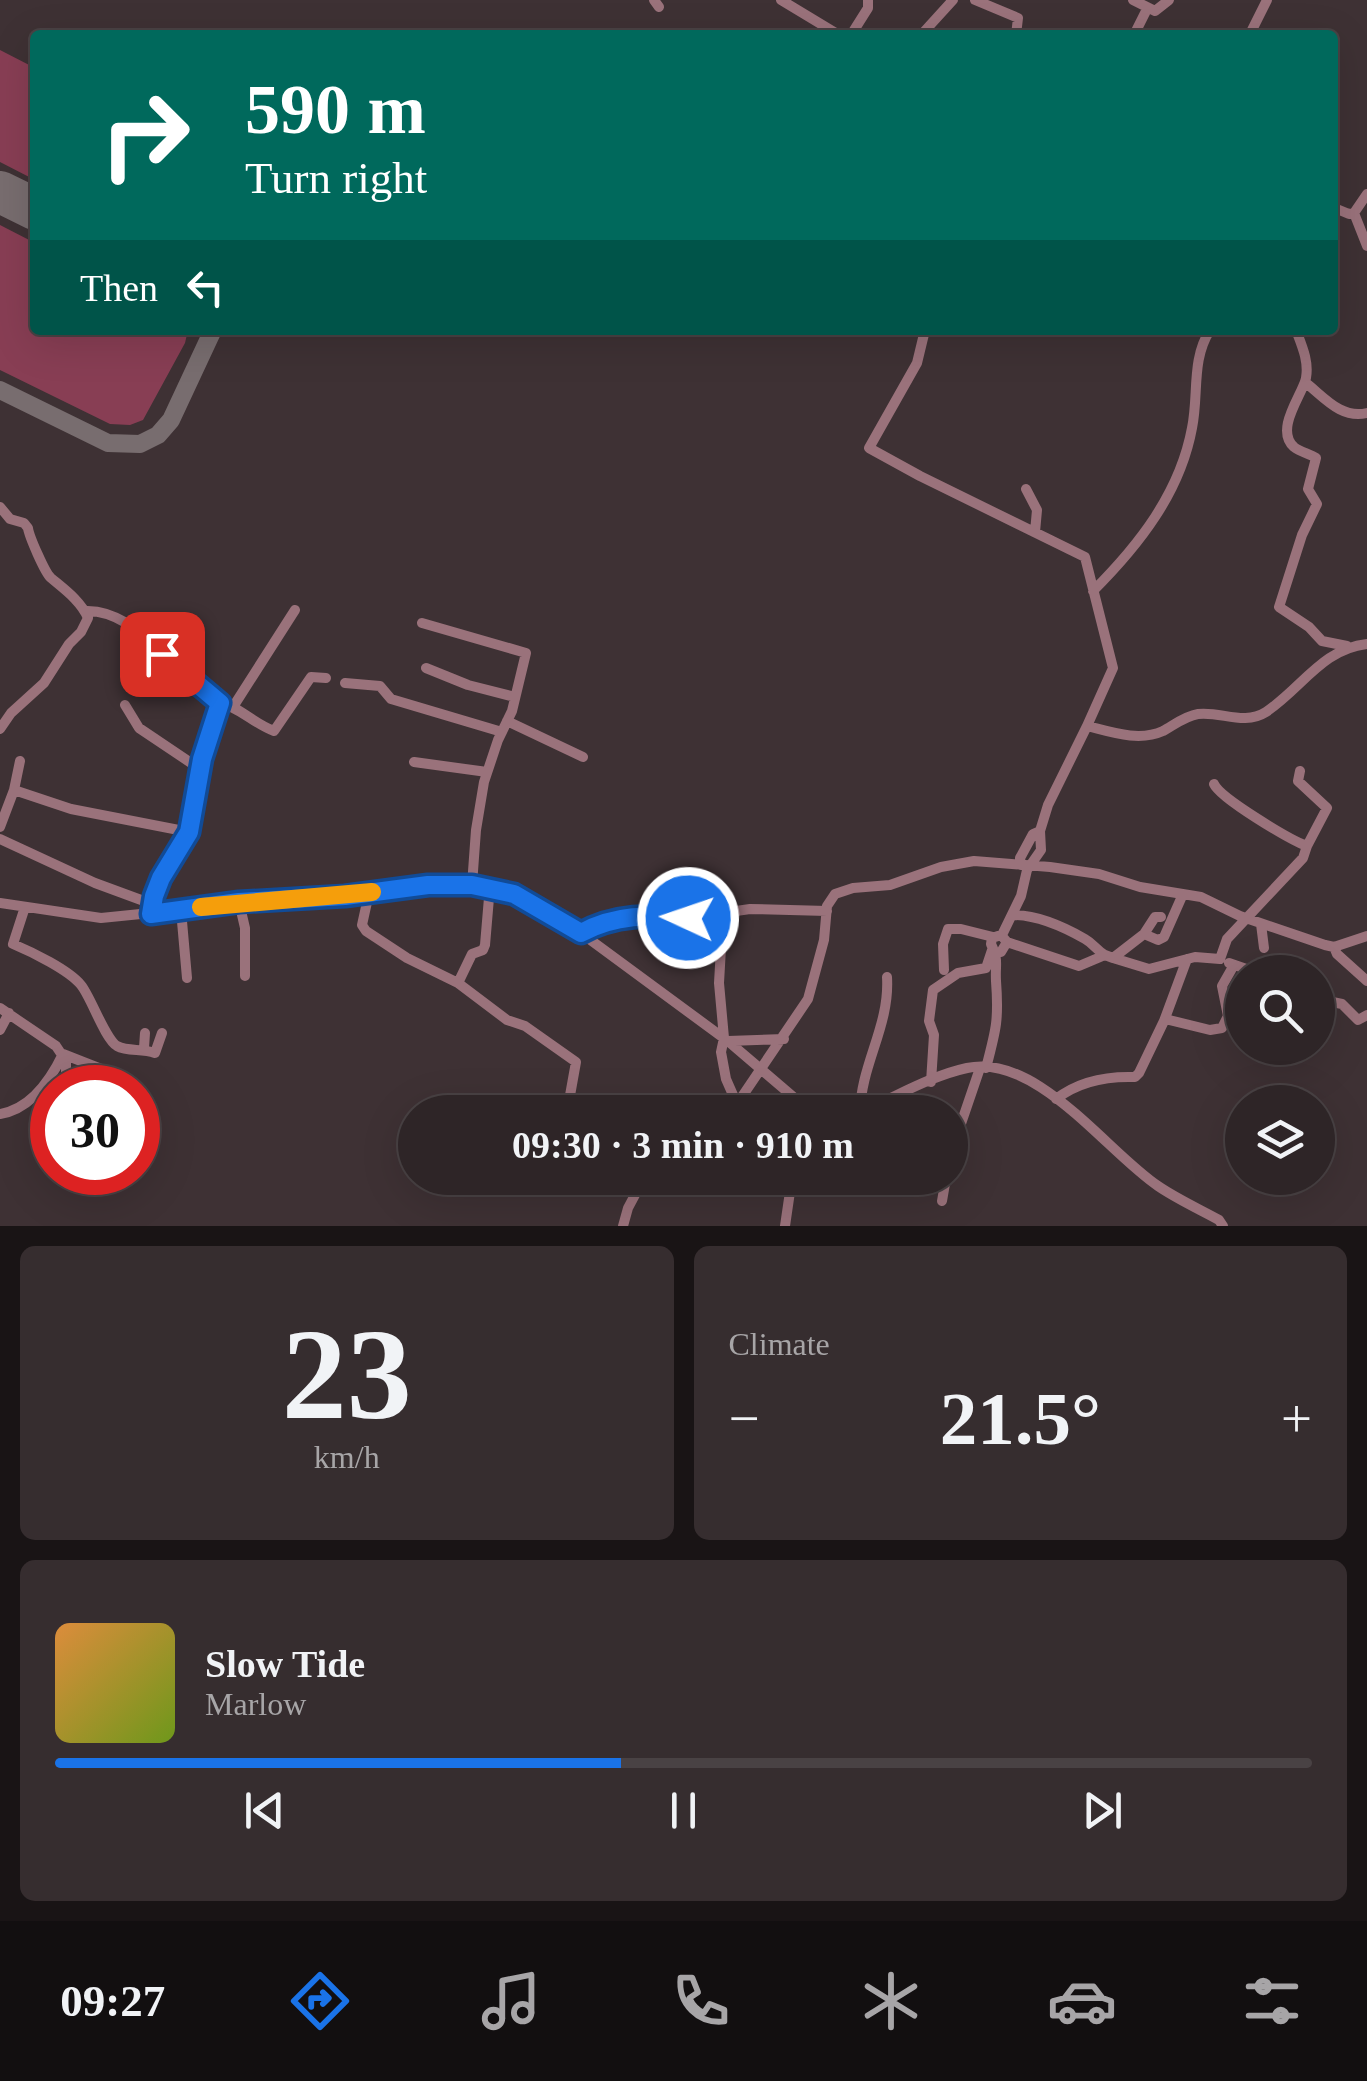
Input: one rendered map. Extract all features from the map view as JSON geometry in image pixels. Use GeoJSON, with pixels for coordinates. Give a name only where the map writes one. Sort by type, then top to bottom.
{"type":"FeatureCollection","features":[{"type":"Feature","properties":{"kind":"street"},"geometry":{"type":"LineString","coordinates":[[781,0],[831,30]]}},
{"type":"Feature","properties":{"kind":"street"},"geometry":{"type":"LineString","coordinates":[[854,30],[868,8],[868,0]]}},
{"type":"Feature","properties":{"kind":"street"},"geometry":{"type":"LineString","coordinates":[[926,30],[953,0]]}},
{"type":"Feature","properties":{"kind":"street"},"geometry":{"type":"LineString","coordinates":[[976,0],[1018,18],[1017,30]]}},
{"type":"Feature","properties":{"kind":"street"},"geometry":{"type":"LineString","coordinates":[[1132,0],[1155,11],[1169,0]]}},
{"type":"Feature","properties":{"kind":"street"},"geometry":{"type":"LineString","coordinates":[[1252,30],[1266,0]]}},
{"type":"Feature","properties":{"kind":"street"},"geometry":{"type":"LineString","coordinates":[[1137,30],[1148,9]]}},
{"type":"Feature","properties":{"kind":"street"},"geometry":{"type":"LineString","coordinates":[[1338,209],[1354,212],[1367,194]]}},
{"type":"Feature","properties":{"kind":"street"},"geometry":{"type":"LineString","coordinates":[[1354,212],[1367,246]]}},
{"type":"Feature","properties":{"kind":"street"},"geometry":{"type":"LineString","coordinates":[[925,335],[917,363],[869,448],[1085,557],[1112,668],[1048,805],[1040,831],[1041,850],[1026,866],[1013,915],[986,968],[947,975],[933,990],[931,1082]]}},
{"type":"Feature","properties":{"kind":"street"},"geometry":{"type":"LineString","coordinates":[[1093,591],[1143,537],[1178,476],[1192,429],[1199,353],[1208,335]]}},
{"type":"Feature","properties":{"kind":"street"},"geometry":{"type":"LineString","coordinates":[[1298,335],[1307,362],[1306,382],[1294,402],[1289,434],[1294,447],[1316,458],[1308,489],[1317,504],[1302,535],[1280,607],[1309,626],[1322,642],[1367,644]]}},
{"type":"Feature","properties":{"kind":"street"},"geometry":{"type":"LineString","coordinates":[[1306,382],[1338,410],[1349,415],[1367,413]]}},
{"type":"Feature","properties":{"kind":"street"},"geometry":{"type":"LineString","coordinates":[[1026,488],[1037,510],[1036,532]]}},
{"type":"Feature","properties":{"kind":"street"},"geometry":{"type":"LineString","coordinates":[[0,508],[10,519],[24,523],[47,574],[81,604],[88,618],[44,683],[2,720]]}},
{"type":"Feature","properties":{"kind":"street"},"geometry":{"type":"LineString","coordinates":[[85,611],[100,609],[128,622],[188,674],[193,683],[220,703],[233,706],[274,731],[311,676],[326,678]]}},
{"type":"Feature","properties":{"kind":"street"},"geometry":{"type":"LineString","coordinates":[[233,706],[295,610]]}},
{"type":"Feature","properties":{"kind":"street"},"geometry":{"type":"LineString","coordinates":[[422,623],[526,653],[516,698],[487,772],[476,830],[472,885]]}},
{"type":"Feature","properties":{"kind":"street"},"geometry":{"type":"LineString","coordinates":[[1087,726],[1144,737],[1198,714],[1258,716],[1283,699],[1332,654],[1348,646]]}},
{"type":"Feature","properties":{"kind":"street"},"geometry":{"type":"LineString","coordinates":[[426,668],[516,698]]}},
{"type":"Feature","properties":{"kind":"street"},"geometry":{"type":"LineString","coordinates":[[345,683],[380,686],[391,700],[505,727],[583,757]]}},
{"type":"Feature","properties":{"kind":"street"},"geometry":{"type":"LineString","coordinates":[[152,909],[161,878],[189,832],[200,769],[220,703]]}},
{"type":"Feature","properties":{"kind":"street"},"geometry":{"type":"LineString","coordinates":[[125,705],[139,728],[200,769]]}},
{"type":"Feature","properties":{"kind":"street"},"geometry":{"type":"LineString","coordinates":[[0,827],[20,761]]}},
{"type":"Feature","properties":{"kind":"street"},"geometry":{"type":"LineString","coordinates":[[414,762],[487,772]]}},
{"type":"Feature","properties":{"kind":"street"},"geometry":{"type":"LineString","coordinates":[[1224,946],[1303,858],[1326,808],[1302,787],[1298,781],[1300,771]]}},
{"type":"Feature","properties":{"kind":"street"},"geometry":{"type":"LineString","coordinates":[[1214,784],[1220,794],[1242,809],[1307,846]]}},
{"type":"Feature","properties":{"kind":"street"},"geometry":{"type":"LineString","coordinates":[[14,790],[71,809],[189,832]]}},
{"type":"Feature","properties":{"kind":"street"},"geometry":{"type":"LineString","coordinates":[[0,839],[152,909]]}},
{"type":"Feature","properties":{"kind":"street"},"geometry":{"type":"LineString","coordinates":[[746,1095],[808,999],[828,911],[836,894],[853,888],[912,880],[942,867],[974,861],[1100,874],[1140,887],[1201,897],[1261,924],[1334,946],[1367,936]]}},
{"type":"Feature","properties":{"kind":"street"},"geometry":{"type":"LineString","coordinates":[[0,903],[93,917],[428,885],[490,886],[514,894],[581,933],[726,1039],[790,1095]]}},
{"type":"Feature","properties":{"kind":"street"},"geometry":{"type":"LineString","coordinates":[[458,983],[472,954],[485,945],[490,886]]}},
{"type":"Feature","properties":{"kind":"street"},"geometry":{"type":"LineString","coordinates":[[368,892],[362,925],[366,931],[407,958],[458,983],[506,1020],[525,1026],[576,1062],[569,1095]]}},
{"type":"Feature","properties":{"kind":"street"},"geometry":{"type":"LineString","coordinates":[[1144,934],[1158,940],[1164,938],[1183,894]]}},
{"type":"Feature","properties":{"kind":"street"},"geometry":{"type":"LineString","coordinates":[[239,902],[245,928],[245,976]]}},
{"type":"Feature","properties":{"kind":"street"},"geometry":{"type":"LineString","coordinates":[[25,907],[13,944],[79,982],[112,1043],[128,1050],[144,1048],[155,1053],[162,1033]]}},
{"type":"Feature","properties":{"kind":"street"},"geometry":{"type":"LineString","coordinates":[[1219,960],[1228,909]]}},
{"type":"Feature","properties":{"kind":"street"},"geometry":{"type":"LineString","coordinates":[[182,910],[187,978]]}},
{"type":"Feature","properties":{"kind":"street"},"geometry":{"type":"LineString","coordinates":[[581,933],[592,926],[634,916],[688,918],[750,910],[828,911]]}},
{"type":"Feature","properties":{"kind":"street"},"geometry":{"type":"LineString","coordinates":[[722,913],[720,983],[726,1039],[720,1052],[733,1095]]}},
{"type":"Feature","properties":{"kind":"street"},"geometry":{"type":"LineString","coordinates":[[1013,915],[1062,927],[1120,963],[1149,969],[1202,956],[1225,962]]}},
{"type":"Feature","properties":{"kind":"street"},"geometry":{"type":"LineString","coordinates":[[947,975],[942,944],[948,929],[961,928],[1001,938],[1078,966],[1109,956],[1144,934],[1154,917],[1161,917]]}},
{"type":"Feature","properties":{"kind":"street"},"geometry":{"type":"LineString","coordinates":[[1261,924],[1264,948]]}},
{"type":"Feature","properties":{"kind":"street"},"geometry":{"type":"LineString","coordinates":[[1334,946],[1337,954],[1367,981]]}},
{"type":"Feature","properties":{"kind":"street"},"geometry":{"type":"LineString","coordinates":[[968,1108],[999,1021],[994,951]]}},
{"type":"Feature","properties":{"kind":"street"},"geometry":{"type":"LineString","coordinates":[[1056,1099],[1100,1079],[1135,1077],[1165,1018],[1187,959]]}},
{"type":"Feature","properties":{"kind":"street"},"geometry":{"type":"LineString","coordinates":[[862,1095],[864,1074],[875,1051],[885,1011],[887,977]]}},
{"type":"Feature","properties":{"kind":"street"},"geometry":{"type":"LineString","coordinates":[[1335,1003],[1342,1004],[1358,1020],[1367,1014]]}},
{"type":"Feature","properties":{"kind":"street"},"geometry":{"type":"LineString","coordinates":[[0,1030],[5,1010],[63,1054],[91,1065]]}},
{"type":"Feature","properties":{"kind":"street"},"geometry":{"type":"LineString","coordinates":[[1165,1018],[1210,1030],[1222,1028],[1225,1022]]}},
{"type":"Feature","properties":{"kind":"street"},"geometry":{"type":"LineString","coordinates":[[144,1048],[145,1034]]}},
{"type":"Feature","properties":{"kind":"street"},"geometry":{"type":"LineString","coordinates":[[726,1039],[784,1039]]}},
{"type":"Feature","properties":{"kind":"street"},"geometry":{"type":"LineString","coordinates":[[63,1054],[64,1065]]}},
{"type":"Feature","properties":{"kind":"street"},"geometry":{"type":"LineString","coordinates":[[0,1114],[21,1109],[44,1086],[63,1054]]}},
{"type":"Feature","properties":{"kind":"street"},"geometry":{"type":"LineString","coordinates":[[900,1095],[968,1068],[983,1068],[1026,1080],[1056,1099],[1158,1186],[1224,1226]]}},
{"type":"Feature","properties":{"kind":"street"},"geometry":{"type":"LineString","coordinates":[[624,1226],[635,1195]]}},
{"type":"Feature","properties":{"kind":"street"},"geometry":{"type":"LineString","coordinates":[[786,1226],[790,1195]]}},
{"type":"Feature","properties":{"kind":"street"},"geometry":{"type":"LineString","coordinates":[[942,1201],[943,1195]]}},
{"type":"Feature","properties":{"kind":"shaded area"},"geometry":{"type":"Polygon","coordinates":[[[0,50],[30,65],[30,177],[0,162],[0,50]]]}},
{"type":"Feature","properties":{"kind":"shaded area"},"geometry":{"type":"Polygon","coordinates":[[[0,225],[30,240],[30,335],[187,335],[143,420],[130,425],[110,424],[0,370],[0,225]]]}},
{"type":"Feature","properties":{"kind":"taxiway"},"geometry":{"type":"LineString","coordinates":[[0,390],[108,443],[140,444],[158,435],[171,420],[211,335]]}},
{"type":"Feature","properties":{"kind":"runway"},"geometry":{"type":"LineString","coordinates":[[0,192],[30,207]]}},
{"type":"Feature","properties":{"kind":"slow traffic"},"geometry":{"type":"LineString","coordinates":[[201,907],[372,892]]}},
{"type":"Feature","properties":{"kind":"route"},"geometry":{"type":"LineString","coordinates":[[162,654],[220,703],[202,759],[189,832],[161,878],[151,914],[239,902],[345,896],[428,885],[472,885],[514,894],[581,933],[592,926],[647,914],[688,918]]}}]}
